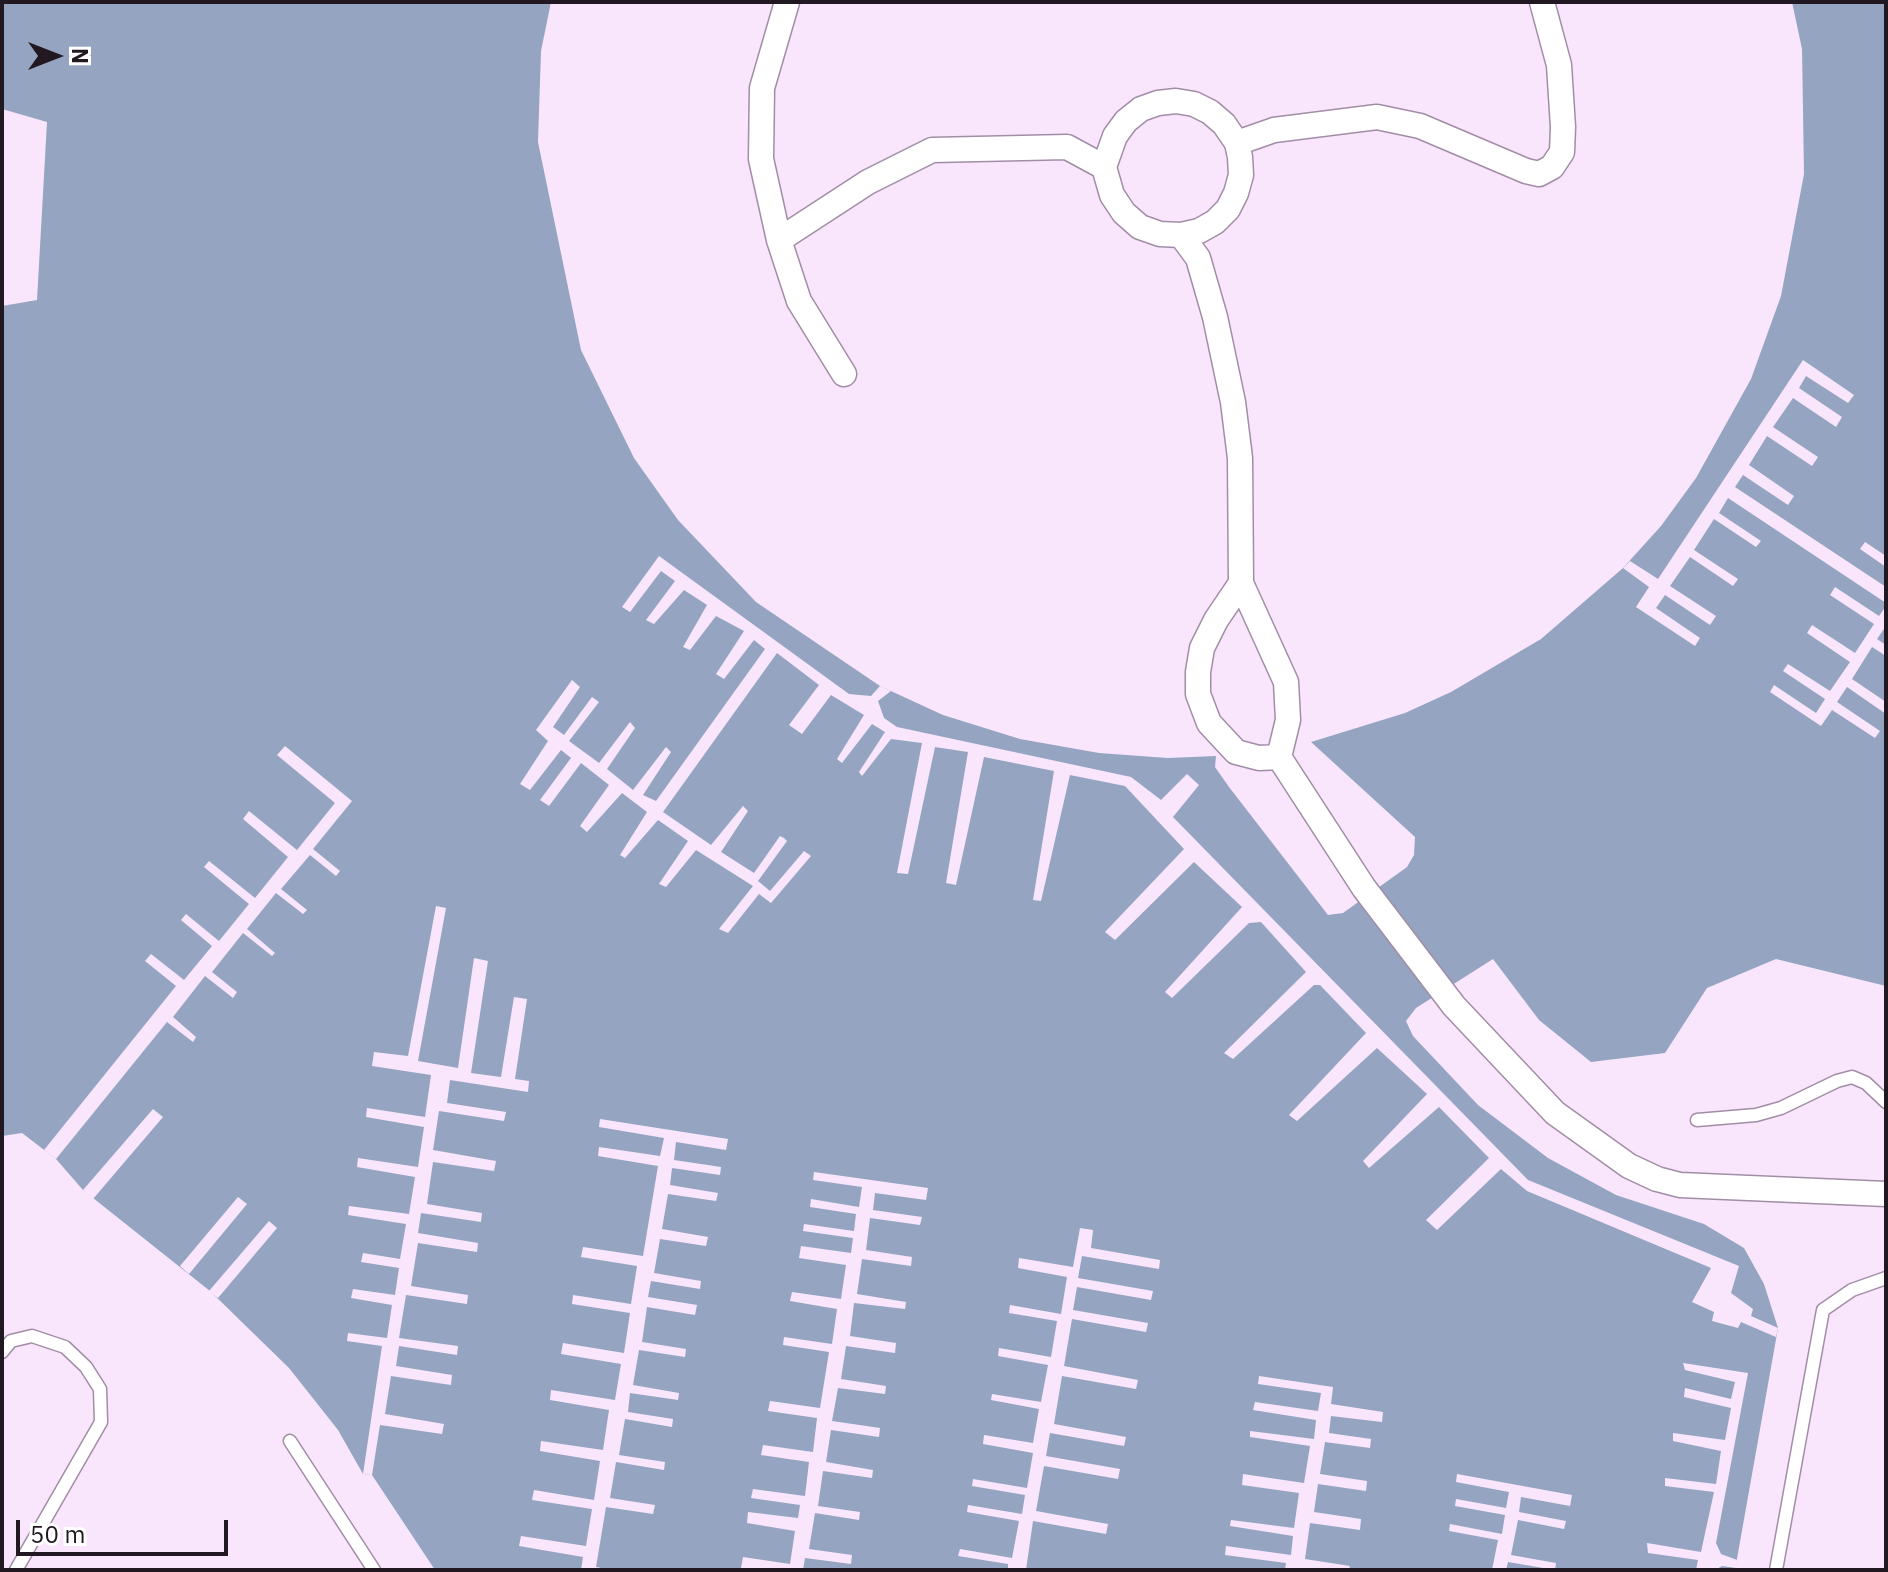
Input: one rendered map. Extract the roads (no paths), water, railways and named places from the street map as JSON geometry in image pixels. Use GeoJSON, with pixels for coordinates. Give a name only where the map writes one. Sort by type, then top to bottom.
{"type":"FeatureCollection","features":[{"type":"Feature","properties":{"kind":"street"},"geometry":{"type":"LineString","coordinates":[[787,2],[762,88],[761,159],[779,240],[799,301],[844,374]]}},
{"type":"Feature","properties":{"kind":"street"},"geometry":{"type":"LineString","coordinates":[[1237,143],[1274,130],[1377,117],[1420,126],[1539,174],[1552,167],[1562,152],[1563,127],[1559,65],[1542,2]]}},
{"type":"Feature","properties":{"kind":"street"},"geometry":{"type":"LineString","coordinates":[[1176,101],[1194,104],[1224,124],[1237,143],[1241,175],[1236,193],[1228,209],[1215,222],[1199,231],[1181,235],[1160,234],[1140,227],[1124,213],[1112,195],[1104,167],[1115,136],[1126,121],[1141,109],[1176,101]]}},
{"type":"Feature","properties":{"kind":"street"},"geometry":{"type":"LineString","coordinates":[[779,240],[868,182],[932,150],[1067,147],[1104,167]]}},
{"type":"Feature","properties":{"kind":"street"},"geometry":{"type":"LineString","coordinates":[[1181,235],[1198,258],[1215,317],[1233,402],[1240,458],[1241,583],[1286,682],[1288,720],[1279,757],[1364,888],[1454,1006],[1555,1113],[1629,1166],[1657,1179],[1680,1185],[1886,1194]]}},
{"type":"Feature","properties":{"kind":"street"},"geometry":{"type":"LineString","coordinates":[[1241,583],[1216,620],[1202,648],[1198,694],[1209,723],[1236,752],[1259,758],[1279,757]]}},
{"type":"Feature","properties":{"kind":"lane"},"geometry":{"type":"LineString","coordinates":[[1697,1120],[1756,1115],[1781,1108],[1852,1077],[1866,1083],[1886,1102]]}},
{"type":"Feature","properties":{"kind":"lane"},"geometry":{"type":"LineString","coordinates":[[1776,1570],[1823,1310],[1852,1290],[1886,1278]]}},
{"type":"Feature","properties":{"kind":"lane"},"geometry":{"type":"LineString","coordinates":[[2,1352],[11,1341],[32,1336],[65,1347],[86,1367],[100,1389],[101,1422],[16,1570]]}},
{"type":"Feature","properties":{"kind":"lane"},"geometry":{"type":"LineString","coordinates":[[290,1441],[374,1570]]}},
{"type":"Feature","properties":{"kind":"water"},"geometry":{"type":"Polygon","coordinates":[[[2,2],[551,2],[541,51],[538,142],[581,350],[634,458],[678,520],[756,602],[880,686],[943,715],[1020,739],[1099,753],[1168,758],[1216,756],[1215,767],[1229,787],[1328,915],[1343,913],[1407,867],[1414,855],[1415,837],[1311,742],[1405,713],[1451,692],[1541,639],[1623,568],[1661,526],[1696,478],[1751,379],[1781,296],[1804,174],[1802,49],[1792,2],[1886,2],[1886,986],[1776,959],[1707,988],[1665,1053],[1591,1062],[1539,1020],[1493,959],[1416,1008],[1406,1021],[1413,1036],[1478,1105],[1548,1158],[1616,1195],[1704,1224],[1744,1248],[1764,1284],[1778,1328],[1735,1570],[435,1570],[372,1475],[363,1474],[338,1430],[289,1368],[210,1291],[83,1190],[56,1159],[22,1133],[2,1136],[2,306],[37,300],[47,122],[2,109],[2,2]]]}}]}
